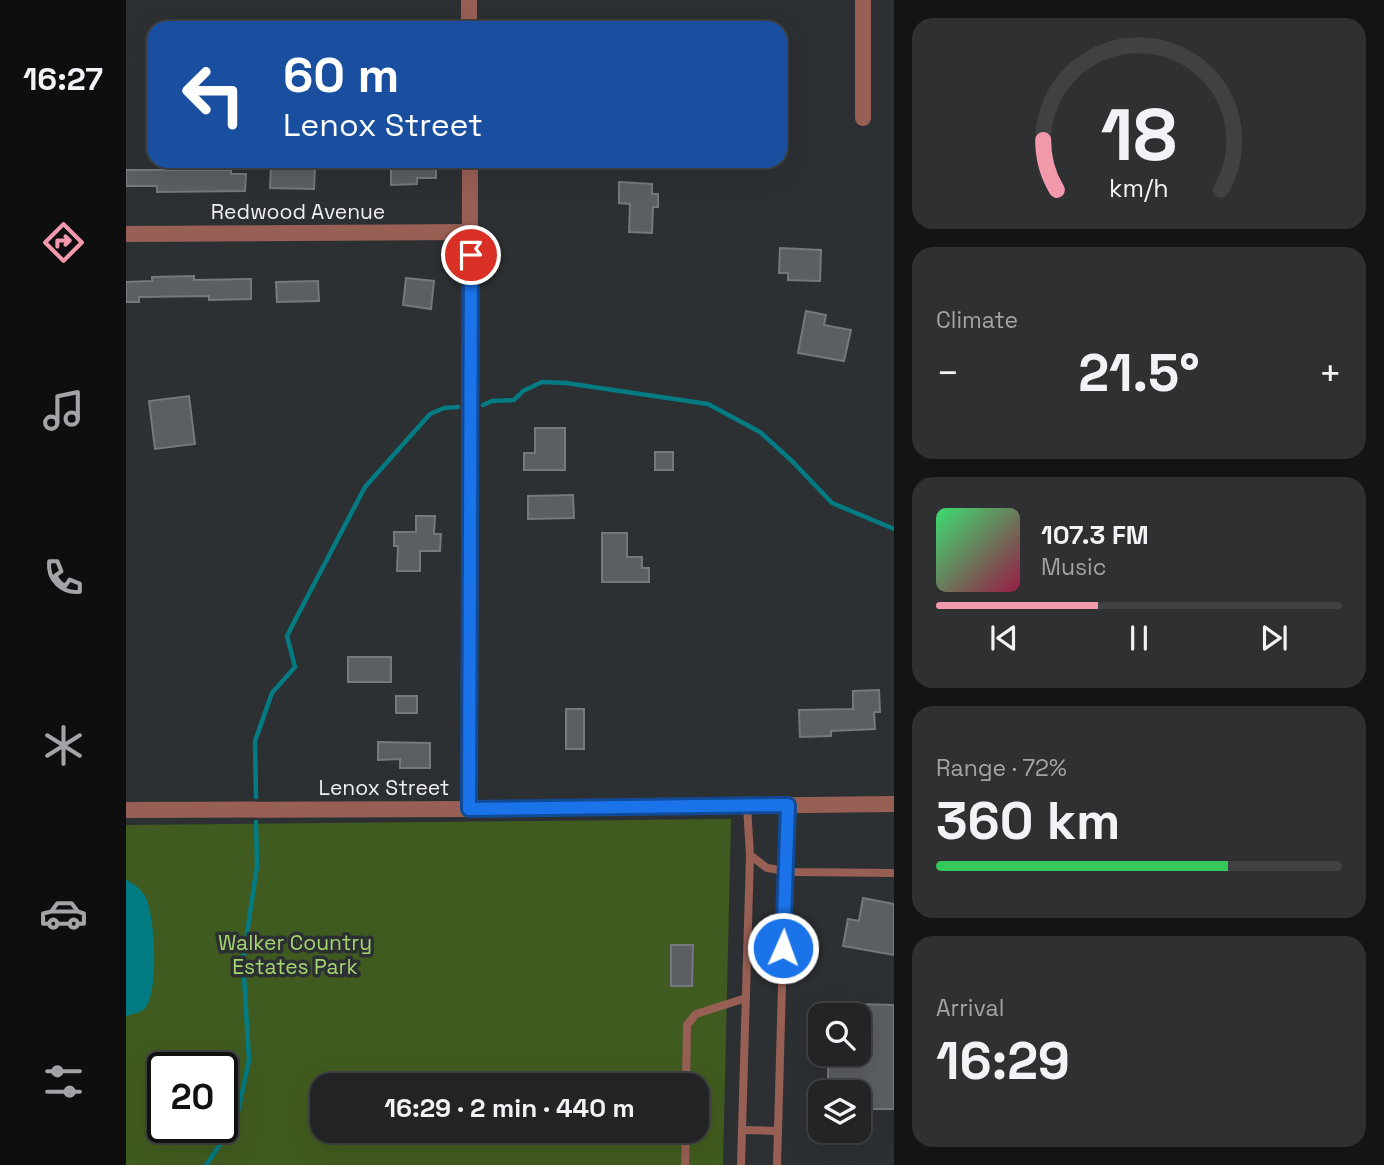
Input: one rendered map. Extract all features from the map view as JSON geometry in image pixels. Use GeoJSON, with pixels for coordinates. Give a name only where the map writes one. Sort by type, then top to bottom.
{"type":"FeatureCollection","features":[{"type":"Feature","properties":{"kind":"street"},"geometry":{"type":"LineString","coordinates":[[469,0],[469,21]]}},
{"type":"Feature","properties":{"kind":"street"},"geometry":{"type":"LineString","coordinates":[[863,0],[863,118]]}},
{"type":"Feature","properties":{"kind":"street"},"geometry":{"type":"LineString","coordinates":[[469,809],[470,168]]}},
{"type":"Feature","properties":{"kind":"street","name":"Redwood Avenue"},"geometry":{"type":"LineString","coordinates":[[126,234],[471,232]]}},
{"type":"Feature","properties":{"kind":"street","name":"Lenox Street"},"geometry":{"type":"LineString","coordinates":[[126,810],[894,804]]}},
{"type":"Feature","properties":{"kind":"lane"},"geometry":{"type":"LineString","coordinates":[[777,1165],[788,805]]}},
{"type":"Feature","properties":{"kind":"lane"},"geometry":{"type":"LineString","coordinates":[[741,1165],[750,855],[747,806]]}},
{"type":"Feature","properties":{"kind":"lane"},"geometry":{"type":"LineString","coordinates":[[750,855],[767,868],[894,873]]}},
{"type":"Feature","properties":{"kind":"lane"},"geometry":{"type":"LineString","coordinates":[[686,1073],[687,1025],[696,1014],[746,998]]}},
{"type":"Feature","properties":{"kind":"lane"},"geometry":{"type":"LineString","coordinates":[[742,1130],[778,1130]]}},
{"type":"Feature","properties":{"kind":"lane"},"geometry":{"type":"LineString","coordinates":[[685,1165],[686,1143]]}},
{"type":"Feature","properties":{"kind":"green space","name":"Walker Country Estates Park"},"geometry":{"type":"Polygon","coordinates":[[[731,819],[723,1165],[126,1165],[126,825],[731,819]]]}},
{"type":"Feature","properties":{"kind":"water"},"geometry":{"type":"Polygon","coordinates":[[[126,880],[142,892],[149,907],[154,970],[153,985],[146,1007],[126,1016],[126,880]]]}},
{"type":"Feature","properties":{"kind":"building"},"geometry":{"type":"Polygon","coordinates":[[[271,168],[315,168],[314,189],[270,188],[271,168]]]}},
{"type":"Feature","properties":{"kind":"building"},"geometry":{"type":"Polygon","coordinates":[[[391,168],[436,168],[436,178],[417,178],[417,184],[391,185],[391,168]]]}},
{"type":"Feature","properties":{"kind":"building"},"geometry":{"type":"Polygon","coordinates":[[[126,170],[231,170],[231,174],[246,174],[245,191],[157,192],[157,186],[126,186],[126,170]]]}},
{"type":"Feature","properties":{"kind":"building"},"geometry":{"type":"Polygon","coordinates":[[[619,182],[652,184],[652,194],[658,194],[658,207],[653,207],[652,233],[629,232],[630,204],[619,203],[619,182]]]}},
{"type":"Feature","properties":{"kind":"building"},"geometry":{"type":"Polygon","coordinates":[[[780,248],[821,250],[820,281],[788,280],[788,273],[779,273],[780,248]]]}},
{"type":"Feature","properties":{"kind":"building"},"geometry":{"type":"Polygon","coordinates":[[[194,276],[194,280],[251,279],[251,299],[209,300],[209,296],[139,297],[139,302],[126,302],[126,282],[152,281],[152,277],[194,276]]]}},
{"type":"Feature","properties":{"kind":"building"},"geometry":{"type":"Polygon","coordinates":[[[406,278],[434,281],[431,309],[403,305],[406,278]]]}},
{"type":"Feature","properties":{"kind":"building"},"geometry":{"type":"Polygon","coordinates":[[[318,281],[319,301],[277,302],[276,282],[318,281]]]}},
{"type":"Feature","properties":{"kind":"building"},"geometry":{"type":"Polygon","coordinates":[[[806,311],[826,315],[824,325],[851,330],[844,361],[798,353],[806,311]]]}},
{"type":"Feature","properties":{"kind":"building"},"geometry":{"type":"Polygon","coordinates":[[[189,396],[195,444],[155,449],[149,401],[189,396]]]}},
{"type":"Feature","properties":{"kind":"building"},"geometry":{"type":"Polygon","coordinates":[[[535,428],[565,428],[565,470],[524,470],[524,453],[535,453],[535,428]]]}},
{"type":"Feature","properties":{"kind":"building"},"geometry":{"type":"Polygon","coordinates":[[[655,452],[673,452],[673,470],[655,470],[655,452]]]}},
{"type":"Feature","properties":{"kind":"building"},"geometry":{"type":"Polygon","coordinates":[[[573,495],[574,518],[528,519],[528,496],[573,495]]]}},
{"type":"Feature","properties":{"kind":"building"},"geometry":{"type":"Polygon","coordinates":[[[416,516],[435,516],[434,534],[441,534],[440,551],[420,551],[420,571],[397,571],[398,546],[394,546],[394,532],[416,532],[416,516]]]}},
{"type":"Feature","properties":{"kind":"building"},"geometry":{"type":"Polygon","coordinates":[[[602,533],[627,533],[627,557],[642,557],[642,568],[649,568],[649,582],[602,582],[602,533]]]}},
{"type":"Feature","properties":{"kind":"building"},"geometry":{"type":"Polygon","coordinates":[[[348,657],[391,657],[391,682],[348,682],[348,657]]]}},
{"type":"Feature","properties":{"kind":"building"},"geometry":{"type":"Polygon","coordinates":[[[879,690],[880,712],[874,712],[875,729],[831,731],[831,736],[800,737],[799,710],[853,709],[853,691],[879,690]]]}},
{"type":"Feature","properties":{"kind":"building"},"geometry":{"type":"Polygon","coordinates":[[[396,696],[417,696],[417,713],[396,713],[396,696]]]}},
{"type":"Feature","properties":{"kind":"building"},"geometry":{"type":"Polygon","coordinates":[[[566,709],[584,709],[584,749],[566,749],[566,709]]]}},
{"type":"Feature","properties":{"kind":"building"},"geometry":{"type":"Polygon","coordinates":[[[378,742],[430,743],[430,768],[400,768],[400,759],[378,760],[378,742]]]}},
{"type":"Feature","properties":{"kind":"building"},"geometry":{"type":"Polygon","coordinates":[[[863,898],[894,904],[894,955],[843,946],[848,919],[859,921],[863,898]]]}},
{"type":"Feature","properties":{"kind":"building"},"geometry":{"type":"Polygon","coordinates":[[[671,945],[693,945],[692,986],[671,986],[671,945]]]}},
{"type":"Feature","properties":{"kind":"building"},"geometry":{"type":"Polygon","coordinates":[[[871,1004],[894,1005],[894,1109],[871,1109],[871,1080],[828,1080],[828,1066],[871,1066],[871,1004]]]}},
{"type":"Feature","properties":{"kind":"waterway"},"geometry":{"type":"LineString","coordinates":[[483,405],[492,401],[514,400],[523,391],[542,382],[566,383],[708,404],[760,432],[832,503],[894,529]]}},
{"type":"Feature","properties":{"kind":"waterway"},"geometry":{"type":"LineString","coordinates":[[256,797],[255,741],[272,693],[295,667],[287,636],[292,626],[365,487],[430,414],[444,408],[458,407]]}},
{"type":"Feature","properties":{"kind":"waterway"},"geometry":{"type":"LineString","coordinates":[[206,1165],[236,1121],[249,1060],[243,960],[257,866],[256,822]]}},
{"type":"Feature","properties":{"kind":"route"},"geometry":{"type":"LineString","coordinates":[[471,255],[469,809],[788,805],[783,948]]}}]}
